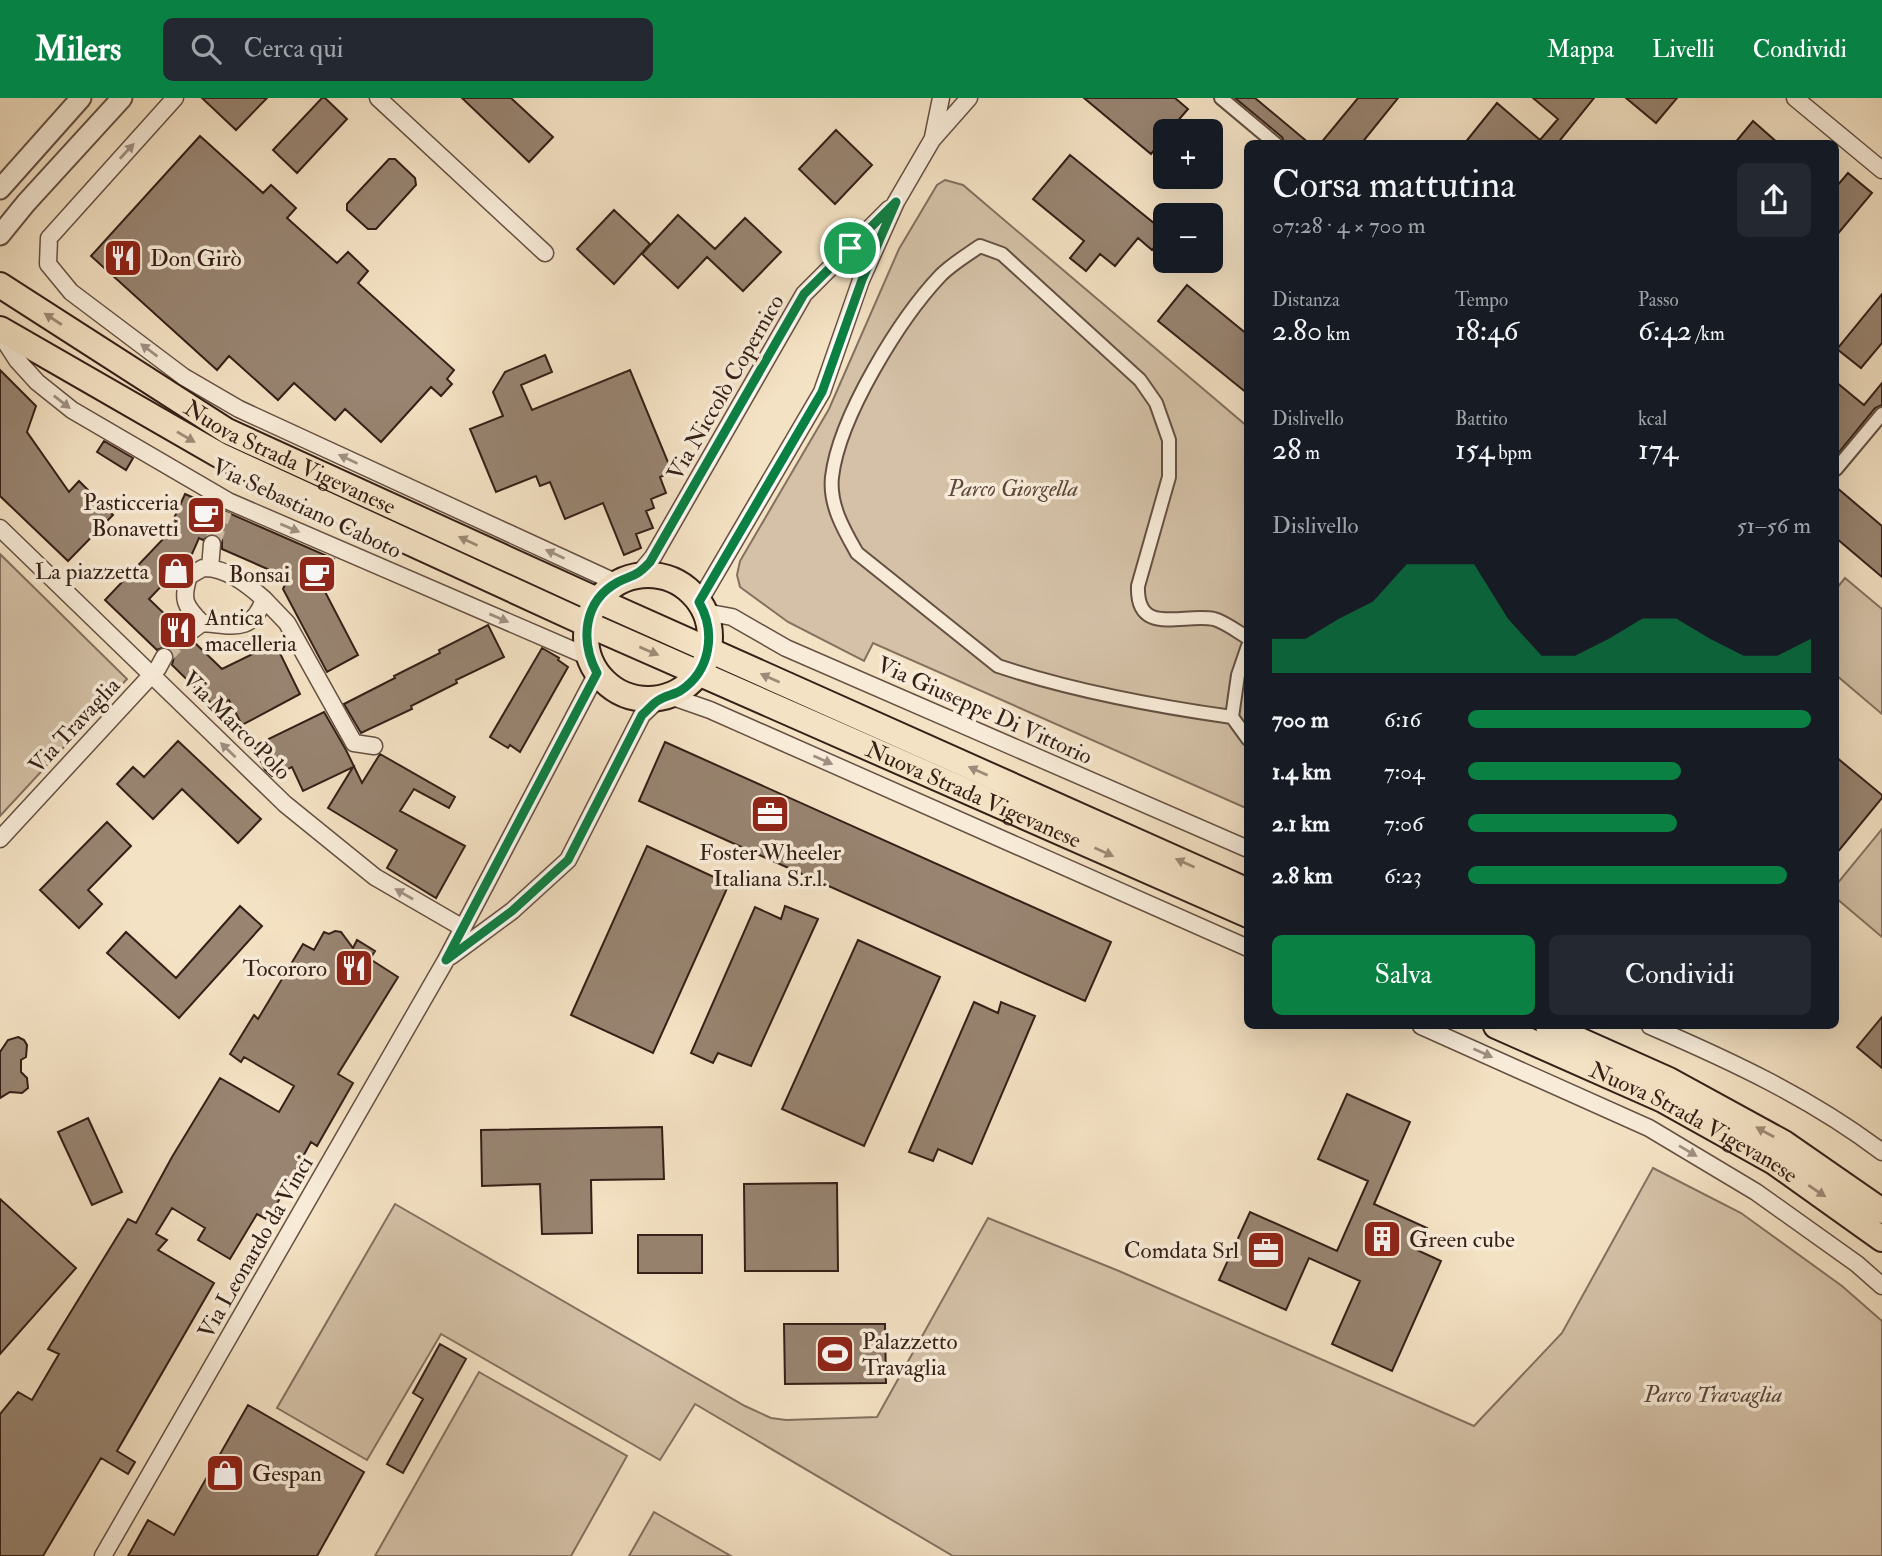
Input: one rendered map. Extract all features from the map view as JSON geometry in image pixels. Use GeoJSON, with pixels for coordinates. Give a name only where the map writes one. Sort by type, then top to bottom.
{"type":"FeatureCollection","features":[{"type":"Feature","properties":{"kind":"main road","name":"Nuova Strada Vigevanese"},"geometry":{"type":"LineString","coordinates":[[0,285],[227,431],[597,600],[704,661],[1244,913]]}},
{"type":"Feature","properties":{"kind":"main road","name":"Nuova Strada Vigevanese"},"geometry":{"type":"LineString","coordinates":[[0,331],[219,456],[587,624],[704,661],[1244,889]]}},
{"type":"Feature","properties":{"kind":"main road"},"geometry":{"type":"LineString","coordinates":[[653,575],[674,581],[702,607],[710,634],[704,661],[682,690],[665,697],[646,699],[625,695],[610,687],[593,665],[586,646],[587,624],[597,600],[627,579],[653,575]]}},
{"type":"Feature","properties":{"kind":"main road","name":"Nuova Strada Vigevanese"},"geometry":{"type":"LineString","coordinates":[[1503,1029],[1663,1100],[1774,1162],[1882,1239]]}},
{"type":"Feature","properties":{"kind":"main road","name":"Nuova Strada Vigevanese"},"geometry":{"type":"LineString","coordinates":[[1555,1029],[1669,1080],[1784,1143],[1882,1211]]}},
{"type":"Feature","properties":{"kind":"street"},"geometry":{"type":"LineString","coordinates":[[0,189],[81,98]]}},
{"type":"Feature","properties":{"kind":"street"},"geometry":{"type":"LineString","coordinates":[[0,235],[122,98]]}},
{"type":"Feature","properties":{"kind":"street"},"geometry":{"type":"LineString","coordinates":[[175,98],[49,238],[48,264],[71,292],[184,377],[239,409],[627,579]]}},
{"type":"Feature","properties":{"kind":"street"},"geometry":{"type":"LineString","coordinates":[[378,98],[545,253]]}},
{"type":"Feature","properties":{"kind":"street"},"geometry":{"type":"LineString","coordinates":[[932,140],[941,98]]}},
{"type":"Feature","properties":{"kind":"street","name":"Via Niccolò Copernico"},"geometry":{"type":"LineString","coordinates":[[702,607],[822,392],[862,280],[896,202],[932,140],[969,98]]}},
{"type":"Feature","properties":{"kind":"street"},"geometry":{"type":"LineString","coordinates":[[1221,98],[1271,140]]}},
{"type":"Feature","properties":{"kind":"street"},"geometry":{"type":"LineString","coordinates":[[1795,98],[1882,170]]}},
{"type":"Feature","properties":{"kind":"street"},"geometry":{"type":"LineString","coordinates":[[64,117],[62,127],[67,137],[84,139]]}},
{"type":"Feature","properties":{"kind":"street","name":"Via Niccolò Copernico"},"geometry":{"type":"LineString","coordinates":[[627,579],[653,557],[804,294],[896,202]]}},
{"type":"Feature","properties":{"kind":"street"},"geometry":{"type":"LineString","coordinates":[[1232,717],[1167,708],[998,666],[857,553],[834,505],[832,478],[842,439],[855,403],[902,323],[942,274],[980,246],[1002,254],[1140,380],[1156,404],[1169,440],[1169,477],[1138,586],[1137,602],[1146,614],[1159,619],[1215,619],[1244,636]]}},
{"type":"Feature","properties":{"kind":"street","name":"Via Sebastiano Caboto"},"geometry":{"type":"LineString","coordinates":[[0,331],[17,360],[37,383],[72,410],[226,506],[593,665]]}},
{"type":"Feature","properties":{"kind":"street"},"geometry":{"type":"LineString","coordinates":[[1839,465],[1882,414]]}},
{"type":"Feature","properties":{"kind":"street","name":"Via Marco Polo"},"geometry":{"type":"LineString","coordinates":[[0,528],[285,804],[375,877],[463,928]]}},
{"type":"Feature","properties":{"kind":"street"},"geometry":{"type":"LineString","coordinates":[[210,568],[212,544]]}},
{"type":"Feature","properties":{"kind":"street"},"geometry":{"type":"LineString","coordinates":[[264,600],[260,613],[249,624],[235,626],[202,623],[190,611],[184,593],[189,576],[197,570],[210,568],[251,588],[264,600],[287,623],[354,743],[374,746]]}},
{"type":"Feature","properties":{"kind":"street","name":"Via Giuseppe Di Vittorio"},"geometry":{"type":"LineString","coordinates":[[702,607],[732,617],[786,648],[1244,847]]}},
{"type":"Feature","properties":{"kind":"street"},"geometry":{"type":"LineString","coordinates":[[186,635],[202,623]]}},
{"type":"Feature","properties":{"kind":"street","name":"Via Travaglia"},"geometry":{"type":"LineString","coordinates":[[0,839],[153,674],[164,657]]}},
{"type":"Feature","properties":{"kind":"street"},"geometry":{"type":"LineString","coordinates":[[1244,658],[1238,675],[1232,717],[1244,734]]}},
{"type":"Feature","properties":{"kind":"street","name":"Via Leonardo da Vinci"},"geometry":{"type":"LineString","coordinates":[[103,1556],[446,960],[593,665]]}},
{"type":"Feature","properties":{"kind":"street"},"geometry":{"type":"LineString","coordinates":[[665,697],[710,710],[1244,946]]}},
{"type":"Feature","properties":{"kind":"street","name":"Via Leonardo da Vinci"},"geometry":{"type":"LineString","coordinates":[[446,960],[512,911],[568,860],[642,715],[665,697]]}},
{"type":"Feature","properties":{"kind":"street"},"geometry":{"type":"LineString","coordinates":[[1427,1029],[1649,1128],[1756,1192],[1857,1264],[1882,1286]]}},
{"type":"Feature","properties":{"kind":"street"},"geometry":{"type":"LineString","coordinates":[[1656,1029],[1797,1096],[1882,1152]]}},
{"type":"Feature","properties":{"kind":"green space","name":"Parco Giorgella"},"geometry":{"type":"Polygon","coordinates":[[[945,180],[963,185],[1244,424],[1244,807],[873,643],[864,661],[788,622],[740,587],[737,575],[740,561],[829,409],[899,249],[937,185],[945,180]]]}},
{"type":"Feature","properties":{"kind":"green space"},"geometry":{"type":"Polygon","coordinates":[[[0,554],[127,679],[0,816],[0,554]]]}},
{"type":"Feature","properties":{"kind":"green space"},"geometry":{"type":"Polygon","coordinates":[[[1845,578],[1882,609],[1882,714],[1839,678],[1839,585],[1845,578]]]}},
{"type":"Feature","properties":{"kind":"green space"},"geometry":{"type":"Polygon","coordinates":[[[1882,829],[1882,937],[1839,901],[1839,881],[1882,829]]]}},
{"type":"Feature","properties":{"kind":"green space","name":"Parco Travaglia"},"geometry":{"type":"Polygon","coordinates":[[[1653,1168],[1741,1213],[1842,1286],[1882,1321],[1882,1556],[953,1556],[695,1404],[660,1460],[441,1334],[367,1460],[277,1408],[395,1204],[745,1406],[771,1418],[786,1420],[877,1417],[988,1218],[1119,1271],[1474,1426],[1562,1333],[1653,1168]]]}},
{"type":"Feature","properties":{"kind":"green space"},"geometry":{"type":"Polygon","coordinates":[[[479,1372],[627,1456],[571,1556],[375,1556],[479,1372]]]}},
{"type":"Feature","properties":{"kind":"green space"},"geometry":{"type":"Polygon","coordinates":[[[654,1512],[731,1556],[629,1556],[654,1512]]]}},
{"type":"Feature","properties":{"kind":"building"},"geometry":{"type":"Polygon","coordinates":[[[202,98],[267,98],[236,130],[202,98]]]}},
{"type":"Feature","properties":{"kind":"building"},"geometry":{"type":"Polygon","coordinates":[[[322,98],[347,119],[297,173],[273,150],[322,98]]]}},
{"type":"Feature","properties":{"kind":"building"},"geometry":{"type":"Polygon","coordinates":[[[462,98],[511,98],[553,137],[529,162],[462,98]]]}},
{"type":"Feature","properties":{"kind":"building"},"geometry":{"type":"Polygon","coordinates":[[[1084,98],[1175,98],[1188,109],[1179,119],[1153,119],[1151,154],[1084,98]]]}},
{"type":"Feature","properties":{"kind":"building"},"geometry":{"type":"Polygon","coordinates":[[[1235,98],[1255,98],[1305,140],[1283,140],[1235,98]]]}},
{"type":"Feature","properties":{"kind":"building"},"geometry":{"type":"Polygon","coordinates":[[[1358,98],[1398,98],[1364,140],[1323,140],[1358,98]]]}},
{"type":"Feature","properties":{"kind":"building"},"geometry":{"type":"Polygon","coordinates":[[[1533,98],[1594,98],[1560,140],[1540,140],[1558,119],[1533,98]]]}},
{"type":"Feature","properties":{"kind":"building"},"geometry":{"type":"Polygon","coordinates":[[[1626,98],[1677,98],[1656,123],[1626,98]]]}},
{"type":"Feature","properties":{"kind":"building"},"geometry":{"type":"Polygon","coordinates":[[[1497,103],[1540,140],[1467,140],[1497,103]]]}},
{"type":"Feature","properties":{"kind":"building"},"geometry":{"type":"Polygon","coordinates":[[[1753,121],[1774,140],[1737,140],[1753,121]]]}},
{"type":"Feature","properties":{"kind":"building"},"geometry":{"type":"Polygon","coordinates":[[[836,130],[872,165],[835,204],[799,169],[836,130]]]}},
{"type":"Feature","properties":{"kind":"building"},"geometry":{"type":"Polygon","coordinates":[[[200,136],[263,193],[271,185],[296,208],[287,218],[337,263],[348,252],[368,271],[358,283],[454,370],[447,379],[452,384],[441,396],[431,387],[381,442],[345,409],[335,420],[294,383],[278,400],[229,356],[217,370],[91,256],[200,136]]]}},
{"type":"Feature","properties":{"kind":"building"},"geometry":{"type":"Polygon","coordinates":[[[1070,155],[1153,222],[1153,249],[1138,238],[1115,266],[1100,254],[1086,271],[1070,258],[1084,241],[1033,199],[1070,155]]]}},
{"type":"Feature","properties":{"kind":"building"},"geometry":{"type":"Polygon","coordinates":[[[389,159],[395,159],[415,178],[416,185],[376,229],[368,229],[347,210],[347,204],[389,159]]]}},
{"type":"Feature","properties":{"kind":"building"},"geometry":{"type":"Polygon","coordinates":[[[1848,173],[1872,193],[1839,232],[1839,184],[1848,173]]]}},
{"type":"Feature","properties":{"kind":"building"},"geometry":{"type":"Polygon","coordinates":[[[614,210],[650,244],[614,284],[577,249],[614,210]]]}},
{"type":"Feature","properties":{"kind":"building"},"geometry":{"type":"Polygon","coordinates":[[[678,215],[715,249],[745,218],[781,252],[743,291],[707,257],[678,288],[642,254],[678,215]]]}},
{"type":"Feature","properties":{"kind":"building"},"geometry":{"type":"Polygon","coordinates":[[[1187,285],[1244,332],[1244,391],[1158,321],[1187,285]]]}},
{"type":"Feature","properties":{"kind":"building"},"geometry":{"type":"Polygon","coordinates":[[[1882,294],[1882,343],[1861,368],[1839,351],[1839,347],[1882,294]]]}},
{"type":"Feature","properties":{"kind":"building"},"geometry":{"type":"Polygon","coordinates":[[[545,355],[552,372],[521,385],[532,410],[630,370],[672,472],[660,477],[666,493],[651,499],[654,508],[646,511],[653,528],[636,534],[641,548],[624,555],[603,503],[565,519],[550,482],[540,486],[536,476],[496,492],[470,429],[503,416],[493,392],[505,372],[545,355]]]}},
{"type":"Feature","properties":{"kind":"building"},"geometry":{"type":"Polygon","coordinates":[[[0,370],[36,406],[27,432],[69,492],[79,481],[113,515],[68,561],[0,496],[0,370]]]}},
{"type":"Feature","properties":{"kind":"building"},"geometry":{"type":"Polygon","coordinates":[[[1882,383],[1882,405],[1875,408],[1839,452],[1839,384],[1864,405],[1882,383]]]}},
{"type":"Feature","properties":{"kind":"building"},"geometry":{"type":"Polygon","coordinates":[[[104,441],[133,458],[126,470],[97,452],[104,441]]]}},
{"type":"Feature","properties":{"kind":"building"},"geometry":{"type":"Polygon","coordinates":[[[1839,490],[1882,526],[1882,577],[1839,541],[1839,490]]]}},
{"type":"Feature","properties":{"kind":"building"},"geometry":{"type":"Polygon","coordinates":[[[185,494],[334,559],[322,586],[358,655],[327,672],[283,589],[288,578],[222,549],[222,540],[217,535],[212,534],[203,540],[199,538],[192,554],[149,599],[179,628],[176,636],[178,642],[187,645],[194,642],[222,669],[275,643],[300,694],[242,725],[229,700],[215,707],[172,665],[173,651],[164,647],[157,650],[105,600],[166,536],[185,494]]]}},
{"type":"Feature","properties":{"kind":"building"},"geometry":{"type":"Polygon","coordinates":[[[488,625],[504,657],[456,680],[457,683],[411,706],[412,709],[361,733],[344,704],[488,625]]]}},
{"type":"Feature","properties":{"kind":"building"},"geometry":{"type":"Polygon","coordinates":[[[542,648],[568,667],[520,752],[490,737],[542,648]]]}},
{"type":"Feature","properties":{"kind":"building"},"geometry":{"type":"Polygon","coordinates":[[[324,712],[362,783],[380,754],[455,797],[449,808],[414,789],[400,811],[465,846],[436,898],[387,868],[397,850],[328,808],[353,767],[303,791],[292,767],[272,776],[265,770],[254,746],[324,712]]]}},
{"type":"Feature","properties":{"kind":"building"},"geometry":{"type":"Polygon","coordinates":[[[178,741],[261,819],[238,843],[182,789],[153,819],[117,784],[133,767],[144,777],[178,741]]]}},
{"type":"Feature","properties":{"kind":"building"},"geometry":{"type":"Polygon","coordinates":[[[665,742],[1111,942],[1085,1001],[639,801],[665,742]]]}},
{"type":"Feature","properties":{"kind":"building"},"geometry":{"type":"Polygon","coordinates":[[[1839,759],[1882,795],[1839,850],[1839,759]]]}},
{"type":"Feature","properties":{"kind":"building"},"geometry":{"type":"Polygon","coordinates":[[[107,822],[131,846],[88,890],[102,904],[79,928],[40,890],[107,822]]]}},
{"type":"Feature","properties":{"kind":"building"},"geometry":{"type":"Polygon","coordinates":[[[647,846],[729,884],[653,1053],[571,1015],[647,846]]]}},
{"type":"Feature","properties":{"kind":"building"},"geometry":{"type":"Polygon","coordinates":[[[240,906],[262,926],[179,1018],[107,953],[126,932],[176,978],[240,906]]]}},
{"type":"Feature","properties":{"kind":"building"},"geometry":{"type":"Polygon","coordinates":[[[785,906],[818,919],[751,1066],[718,1053],[713,1063],[691,1053],[755,907],[781,919],[785,906]]]}},
{"type":"Feature","properties":{"kind":"building"},"geometry":{"type":"Polygon","coordinates":[[[324,932],[329,934],[341,932],[353,948],[357,940],[375,951],[370,959],[398,977],[338,1074],[353,1083],[317,1146],[311,1142],[268,1220],[257,1214],[230,1259],[198,1240],[205,1228],[172,1208],[156,1234],[167,1240],[158,1250],[214,1283],[117,1451],[135,1462],[128,1474],[101,1458],[43,1556],[0,1556],[0,1414],[18,1392],[32,1400],[59,1354],[48,1349],[128,1219],[136,1223],[220,1078],[279,1112],[294,1086],[244,1057],[241,1062],[230,1054],[254,1015],[258,1019],[303,944],[314,950],[324,932]]]}},
{"type":"Feature","properties":{"kind":"building"},"geometry":{"type":"Polygon","coordinates":[[[858,940],[940,977],[864,1146],[782,1109],[858,940]]]}},
{"type":"Feature","properties":{"kind":"building"},"geometry":{"type":"Polygon","coordinates":[[[974,1002],[998,1013],[1001,1002],[1035,1016],[972,1164],[938,1149],[933,1161],[909,1152],[974,1002]]]}},
{"type":"Feature","properties":{"kind":"building"},"geometry":{"type":"Polygon","coordinates":[[[1882,1017],[1882,1068],[1857,1047],[1882,1017]]]}},
{"type":"Feature","properties":{"kind":"building"},"geometry":{"type":"Polygon","coordinates":[[[18,1037],[27,1045],[26,1057],[21,1060],[21,1072],[27,1078],[28,1088],[22,1093],[10,1092],[0,1098],[0,1052],[8,1040],[18,1037]]]}},
{"type":"Feature","properties":{"kind":"building","name":"Green cube"},"geometry":{"type":"Polygon","coordinates":[[[1347,1094],[1410,1122],[1374,1204],[1427,1228],[1417,1250],[1441,1261],[1392,1371],[1332,1344],[1360,1281],[1309,1258],[1286,1310],[1219,1280],[1250,1212],[1337,1251],[1368,1181],[1318,1159],[1347,1094]]]}},
{"type":"Feature","properties":{"kind":"building"},"geometry":{"type":"Polygon","coordinates":[[[88,1118],[122,1192],[92,1205],[58,1132],[88,1118]]]}},
{"type":"Feature","properties":{"kind":"building"},"geometry":{"type":"Polygon","coordinates":[[[662,1127],[664,1179],[591,1180],[592,1233],[542,1234],[540,1184],[482,1186],[481,1130],[662,1127]]]}},
{"type":"Feature","properties":{"kind":"building"},"geometry":{"type":"Polygon","coordinates":[[[837,1183],[838,1271],[745,1271],[744,1184],[837,1183]]]}},
{"type":"Feature","properties":{"kind":"building"},"geometry":{"type":"Polygon","coordinates":[[[0,1199],[76,1268],[0,1354],[0,1199]]]}},
{"type":"Feature","properties":{"kind":"building"},"geometry":{"type":"Polygon","coordinates":[[[638,1235],[702,1235],[702,1273],[638,1273],[638,1235]]]}},
{"type":"Feature","properties":{"kind":"building","name":"Palazzetto Travaglia"},"geometry":{"type":"Polygon","coordinates":[[[784,1324],[885,1324],[886,1383],[785,1384],[784,1324]]]}},
{"type":"Feature","properties":{"kind":"building"},"geometry":{"type":"Polygon","coordinates":[[[440,1344],[466,1359],[403,1473],[387,1464],[423,1399],[413,1393],[440,1344]]]}},
{"type":"Feature","properties":{"kind":"building"},"geometry":{"type":"Polygon","coordinates":[[[248,1405],[364,1472],[317,1556],[128,1556],[148,1520],[174,1535],[248,1405]]]}},
{"type":"Feature","properties":{"kind":"tunnel"},"geometry":{"type":"LineString","coordinates":[[212,544],[224,511]]}},
{"type":"Feature","properties":{"kind":"tunnel"},"geometry":{"type":"LineString","coordinates":[[164,657],[186,635]]}},
{"type":"Feature","properties":{"kind":"place","name":"Don Girò"},"geometry":{"type":"Point","coordinates":[123,258]}},
{"type":"Feature","properties":{"kind":"place","name":"Pasticceria Bonavetti"},"geometry":{"type":"Point","coordinates":[206,515]}},
{"type":"Feature","properties":{"kind":"place","name":"La piazzetta"},"geometry":{"type":"Point","coordinates":[176,571]}},
{"type":"Feature","properties":{"kind":"place","name":"Bonsai"},"geometry":{"type":"Point","coordinates":[317,574]}},
{"type":"Feature","properties":{"kind":"place","name":"Antica macelleria"},"geometry":{"type":"Point","coordinates":[178,630]}},
{"type":"Feature","properties":{"kind":"place","name":"Foster Wheeler Italiana S.r.l."},"geometry":{"type":"Point","coordinates":[770,814]}},
{"type":"Feature","properties":{"kind":"place","name":"Tocororo"},"geometry":{"type":"Point","coordinates":[354,968]}},
{"type":"Feature","properties":{"kind":"place","name":"Green cube"},"geometry":{"type":"Point","coordinates":[1382,1239]}},
{"type":"Feature","properties":{"kind":"place","name":"Comdata Srl"},"geometry":{"type":"Point","coordinates":[1266,1250]}},
{"type":"Feature","properties":{"kind":"place","name":"Palazzetto Travaglia"},"geometry":{"type":"Point","coordinates":[835,1354]}},
{"type":"Feature","properties":{"kind":"place","name":"Gespan"},"geometry":{"type":"Point","coordinates":[225,1473]}},
{"type":"Feature","properties":{"kind":"route"},"geometry":{"type":"LineString","coordinates":[[896,202],[862,280],[822,392],[699,602],[705,612],[710,634],[709,650],[699,672],[682,690],[660,698],[642,715],[568,860],[512,911],[446,960],[597,673],[586,646],[587,624],[597,600],[617,583],[637,576],[650,562],[804,294],[850,248],[896,202]]}}]}
